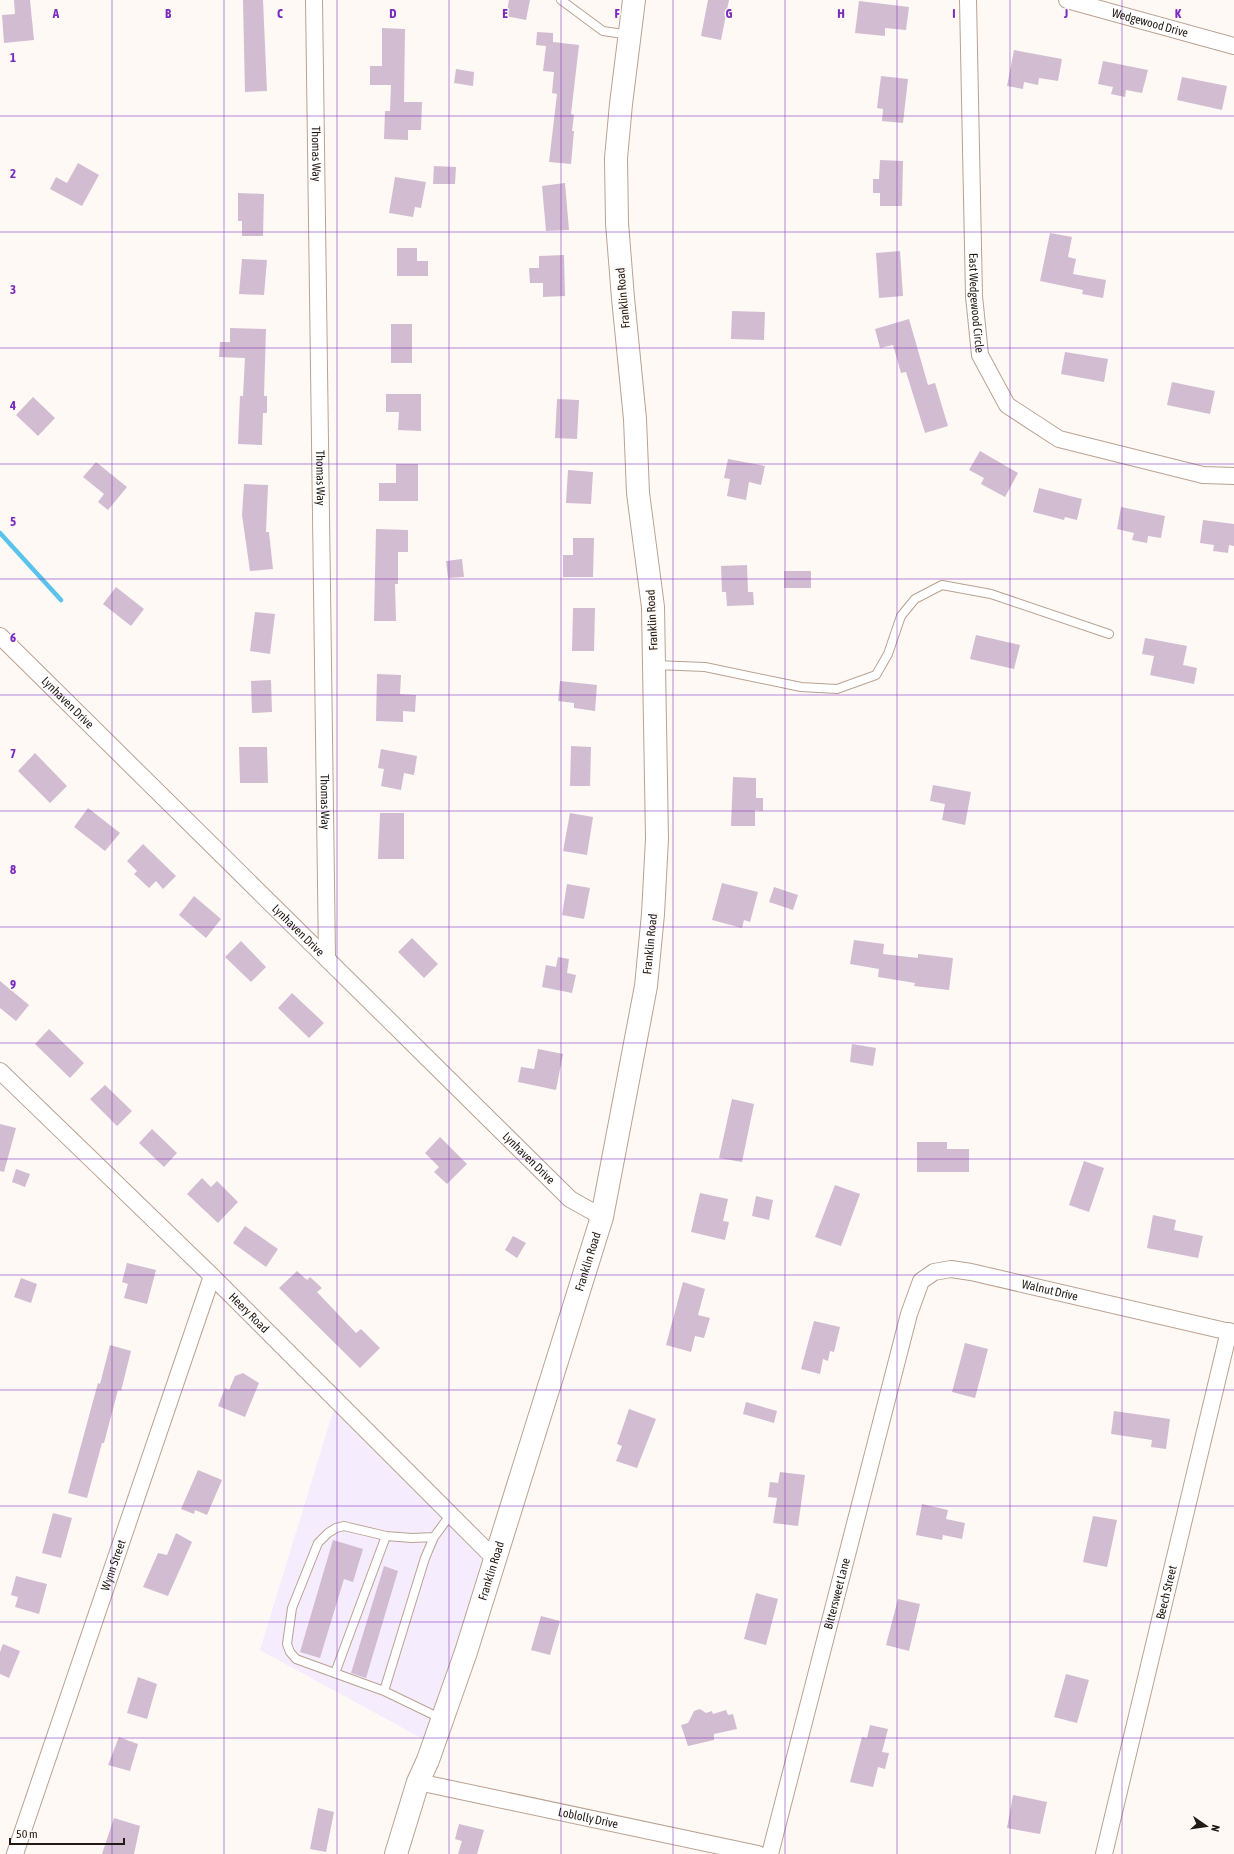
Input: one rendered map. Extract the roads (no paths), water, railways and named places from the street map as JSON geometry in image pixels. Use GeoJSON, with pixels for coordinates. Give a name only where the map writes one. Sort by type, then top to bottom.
{"type":"FeatureCollection","features":[{"type":"Feature","properties":{"kind":"main road","name":"Franklin Road"},"geometry":{"type":"LineString","coordinates":[[396,1854],[418,1782],[428,1760],[466,1652],[494,1558],[602,1217],[646,986],[657,839],[654,607],[638,493],[635,419],[622,298],[617,223],[616,158],[634,0]]}},
{"type":"Feature","properties":{"kind":"street","name":"Thomas Way"},"geometry":{"type":"LineString","coordinates":[[314,0],[327,957]]}},
{"type":"Feature","properties":{"kind":"street","name":"East Wedgewood Circle"},"geometry":{"type":"LineString","coordinates":[[968,0],[974,296],[980,355],[1007,405],[1059,439],[1203,475],[1234,476]]}},
{"type":"Feature","properties":{"kind":"street","name":"Wedgewood Drive"},"geometry":{"type":"LineString","coordinates":[[1067,0],[1234,46]]}},
{"type":"Feature","properties":{"kind":"street","name":"Lynhaven Drive"},"geometry":{"type":"LineString","coordinates":[[0,636],[327,957],[570,1199],[602,1217]]}},
{"type":"Feature","properties":{"kind":"street","name":"Heery Road"},"geometry":{"type":"LineString","coordinates":[[0,1071],[212,1276],[494,1558]]}},
{"type":"Feature","properties":{"kind":"street","name":"Walnut Drive"},"geometry":{"type":"LineString","coordinates":[[904,1333],[921,1281],[934,1272],[951,1269],[971,1272],[1231,1332]]}},
{"type":"Feature","properties":{"kind":"street","name":"Wynn Street"},"geometry":{"type":"LineString","coordinates":[[15,1854],[212,1276]]}},
{"type":"Feature","properties":{"kind":"street","name":"Beech Street"},"geometry":{"type":"LineString","coordinates":[[1104,1854],[1231,1332]]}},
{"type":"Feature","properties":{"kind":"street","name":"Bittersweet Lane"},"geometry":{"type":"LineString","coordinates":[[770,1854],[904,1333]]}},
{"type":"Feature","properties":{"kind":"street","name":"Loblolly Drive"},"geometry":{"type":"LineString","coordinates":[[418,1782],[758,1854]]}},
{"type":"Feature","properties":{"kind":"lane"},"geometry":{"type":"LineString","coordinates":[[561,0],[603,31],[630,35]]}},
{"type":"Feature","properties":{"kind":"lane"},"geometry":{"type":"LineString","coordinates":[[655,665],[705,667],[801,687],[837,689],[876,675],[888,654],[901,616],[915,599],[942,586],[991,594],[1109,634]]}},
{"type":"Feature","properties":{"kind":"lane"},"geometry":{"type":"LineString","coordinates":[[384,1691],[425,1558],[434,1537],[451,1514]]}},
{"type":"Feature","properties":{"kind":"lane"},"geometry":{"type":"LineString","coordinates":[[434,1537],[412,1538],[386,1536],[344,1526],[336,1528],[328,1533],[318,1543],[292,1608],[287,1644],[290,1652],[296,1659],[384,1691],[443,1719]]}},
{"type":"Feature","properties":{"kind":"lane"},"geometry":{"type":"LineString","coordinates":[[335,1673],[386,1536]]}},
{"type":"Feature","properties":{"kind":"waterway"},"geometry":{"type":"LineString","coordinates":[[0,533],[61,600]]}}]}
